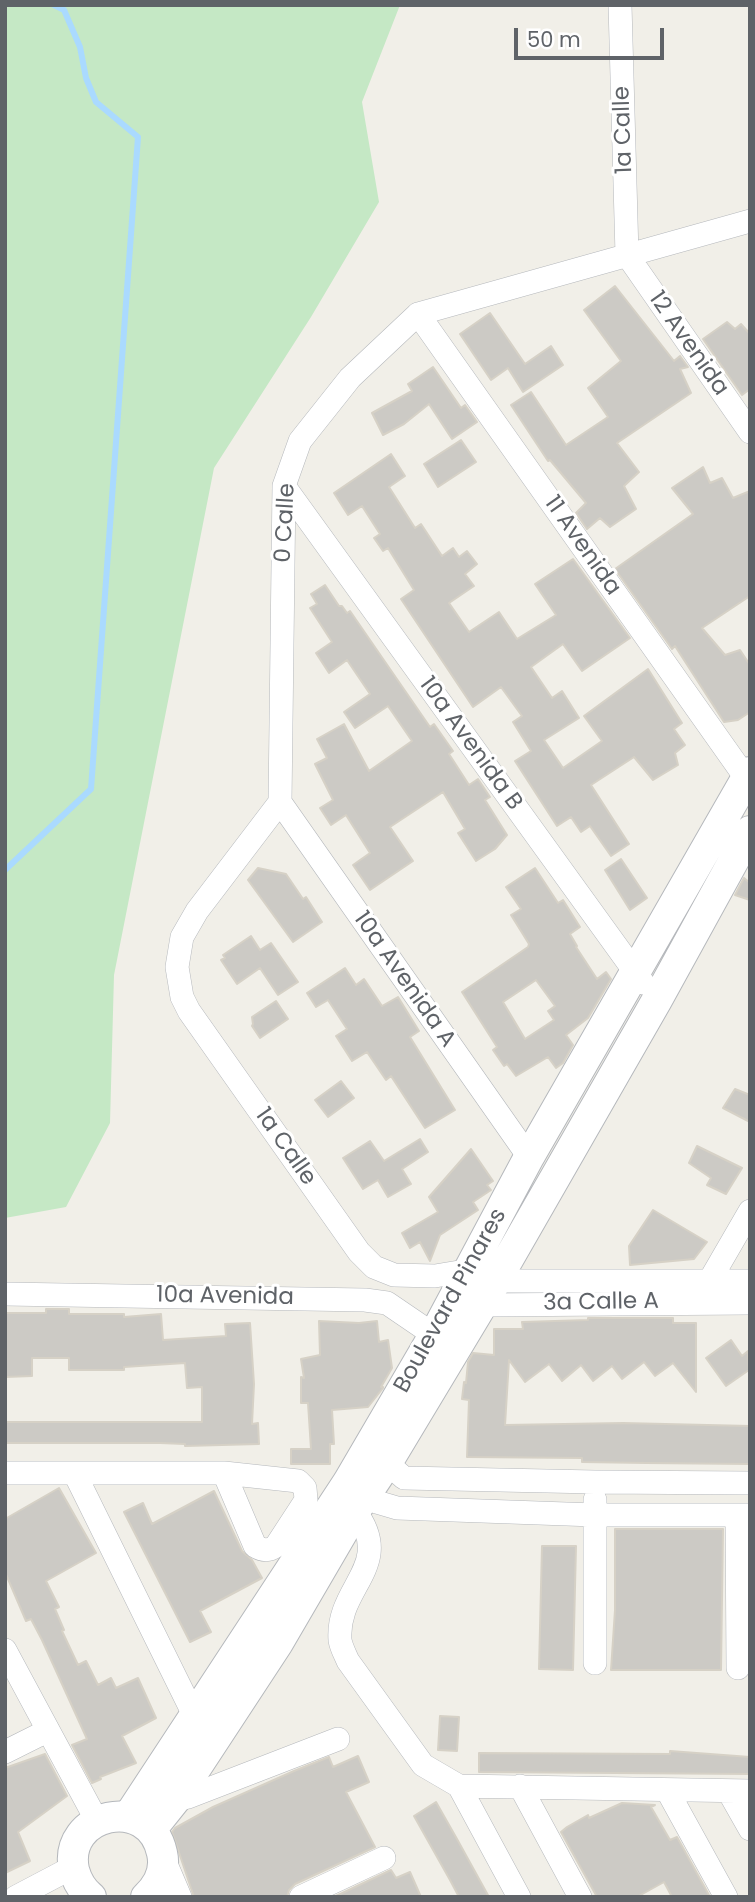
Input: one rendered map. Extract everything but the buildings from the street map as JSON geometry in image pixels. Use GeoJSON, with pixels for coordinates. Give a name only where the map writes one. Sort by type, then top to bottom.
{"type":"FeatureCollection","features":[{"type":"Feature","properties":{"kind":"street","name":"1a Calle"},"geometry":{"type":"LineString","coordinates":[[620,5],[627,255]]}},
{"type":"Feature","properties":{"kind":"street","name":"0 Calle"},"geometry":{"type":"LineString","coordinates":[[280,802],[284,486],[300,440],[350,378],[418,314],[750,221]]}},
{"type":"Feature","properties":{"kind":"street","name":"12 Avenida"},"geometry":{"type":"LineString","coordinates":[[627,255],[750,432]]}},
{"type":"Feature","properties":{"kind":"street","name":"11 Avenida"},"geometry":{"type":"LineString","coordinates":[[418,314],[748,775]]}},
{"type":"Feature","properties":{"kind":"street","name":"10a Avenida B"},"geometry":{"type":"LineString","coordinates":[[284,486],[635,974],[657,1000]]}},
{"type":"Feature","properties":{"kind":"street","name":"Boulevard Pinares"},"geometry":{"type":"LineString","coordinates":[[140,1823],[194,1715],[350,1499],[378,1455],[467,1286],[529,1157],[748,775]]}},
{"type":"Feature","properties":{"kind":"street","name":"1a Calle"},"geometry":{"type":"LineString","coordinates":[[280,802],[188,924],[178,952],[177,967],[182,997],[189,1011],[366,1260],[374,1267],[394,1275],[467,1286]]}},
{"type":"Feature","properties":{"kind":"street","name":"10a Avenida A"},"geometry":{"type":"LineString","coordinates":[[280,802],[529,1157]]}},
{"type":"Feature","properties":{"kind":"street","name":"Boulevard Pinares"},"geometry":{"type":"LineString","coordinates":[[378,1455],[434,1335],[657,1000],[750,831]]}},
{"type":"Feature","properties":{"kind":"street"},"geometry":{"type":"LineString","coordinates":[[710,1280],[750,1211]]}},
{"type":"Feature","properties":{"kind":"street","name":"3a Calle A"},"geometry":{"type":"LineString","coordinates":[[467,1286],[750,1281]]}},
{"type":"Feature","properties":{"kind":"street","name":"3a Calle A"},"geometry":{"type":"LineString","coordinates":[[467,1286],[750,1303]]}},
{"type":"Feature","properties":{"kind":"street","name":"10a Avenida"},"geometry":{"type":"LineString","coordinates":[[5,1294],[365,1300],[387,1303],[434,1335]]}},
{"type":"Feature","properties":{"kind":"street"},"geometry":{"type":"LineString","coordinates":[[378,1455],[404,1478],[750,1483]]}},
{"type":"Feature","properties":{"kind":"street"},"geometry":{"type":"LineString","coordinates":[[5,1473],[224,1473]]}},
{"type":"Feature","properties":{"kind":"street"},"geometry":{"type":"LineString","coordinates":[[75,1474],[194,1715],[214,1737]]}},
{"type":"Feature","properties":{"kind":"street"},"geometry":{"type":"LineString","coordinates":[[594,1482],[595,1664]]}},
{"type":"Feature","properties":{"kind":"street","name":"Boulevard Pinares"},"geometry":{"type":"LineString","coordinates":[[140,1823],[175,1800],[278,1643],[350,1499]]}},
{"type":"Feature","properties":{"kind":"street"},"geometry":{"type":"LineString","coordinates":[[350,1499],[397,1508],[595,1515],[743,1515],[738,1668]]}},
{"type":"Feature","properties":{"kind":"street"},"geometry":{"type":"LineString","coordinates":[[350,1499],[365,1524],[371,1543],[369,1560],[342,1615],[340,1642],[348,1661],[423,1765],[459,1786],[739,1791],[750,1829]]}},
{"type":"Feature","properties":{"kind":"street"},"geometry":{"type":"LineString","coordinates":[[5,1650],[97,1821]]}},
{"type":"Feature","properties":{"kind":"street"},"geometry":{"type":"LineString","coordinates":[[5,1752],[47,1731]]}},
{"type":"Feature","properties":{"kind":"street"},"geometry":{"type":"LineString","coordinates":[[175,1800],[338,1739]]}},
{"type":"Feature","properties":{"kind":"street"},"geometry":{"type":"LineString","coordinates":[[459,1786],[519,1897]]}},
{"type":"Feature","properties":{"kind":"street"},"geometry":{"type":"LineString","coordinates":[[520,1786],[580,1897]]}},
{"type":"Feature","properties":{"kind":"street"},"geometry":{"type":"LineString","coordinates":[[667,1790],[726,1897]]}},
{"type":"Feature","properties":{"kind":"street"},"geometry":{"type":"LineString","coordinates":[[91,1897],[77,1880],[74,1853],[78,1840],[86,1829],[97,1821],[113,1816],[140,1823],[159,1842],[180,1897]]}},
{"type":"Feature","properties":{"kind":"street"},"geometry":{"type":"LineString","coordinates":[[146,1897],[159,1880],[163,1857]]}},
{"type":"Feature","properties":{"kind":"street"},"geometry":{"type":"LineString","coordinates":[[302,1897],[384,1858]]}},
{"type":"Feature","properties":{"kind":"street"},"geometry":{"type":"LineString","coordinates":[[16,1897],[74,1867]]}},
{"type":"Feature","properties":{"kind":"green space"},"geometry":{"type":"Polygon","coordinates":[[[5,5],[400,5],[362,102],[379,202],[311,317],[214,468],[114,975],[110,1123],[66,1207],[5,1218],[5,5]]]}},
{"type":"Feature","properties":{"kind":"waterway"},"geometry":{"type":"LineString","coordinates":[[5,870],[91,789],[138,137],[96,102],[86,78],[80,47],[64,10],[54,5]]}}]}
